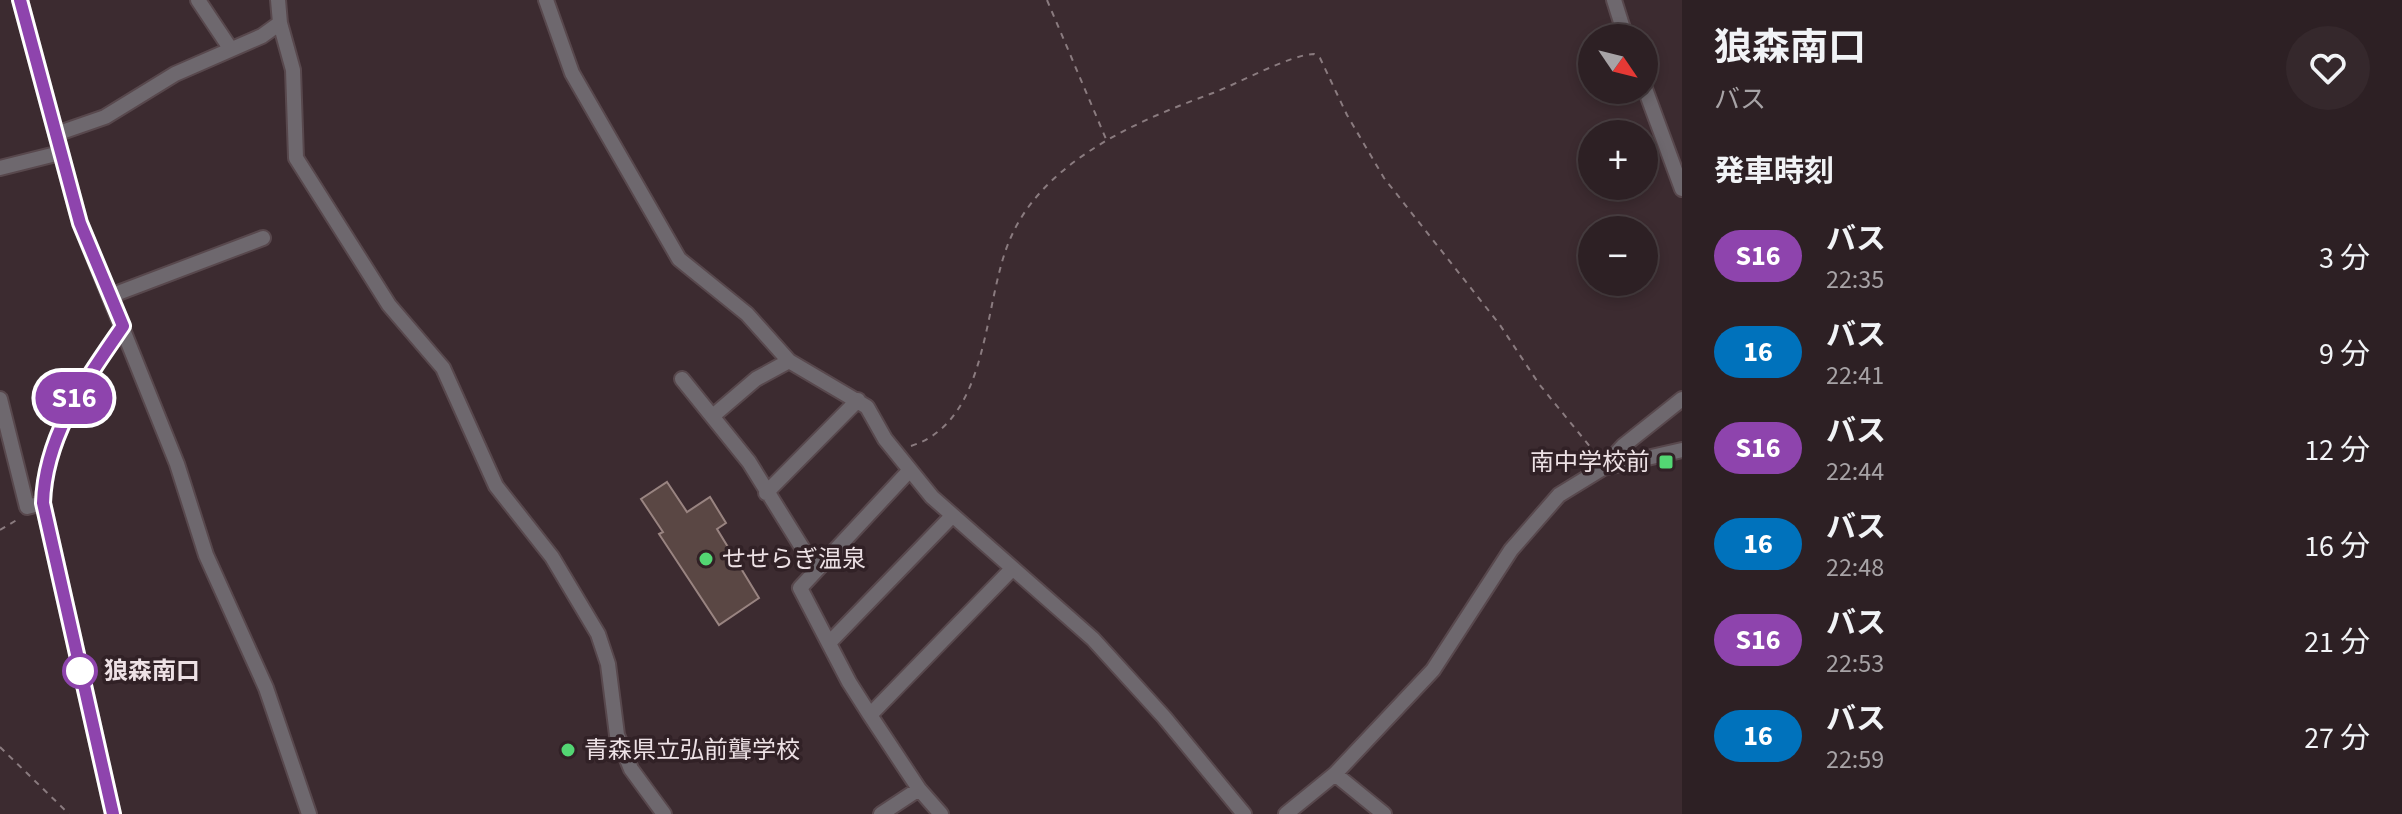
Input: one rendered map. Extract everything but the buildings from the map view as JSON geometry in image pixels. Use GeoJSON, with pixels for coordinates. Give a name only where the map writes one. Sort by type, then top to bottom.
{"type":"FeatureCollection","features":[{"type":"Feature","properties":{"kind":"street"},"geometry":{"type":"LineString","coordinates":[[20,0],[80,223],[177,464],[206,555],[266,688],[309,814]]}},
{"type":"Feature","properties":{"kind":"street"},"geometry":{"type":"LineString","coordinates":[[198,0],[230,48]]}},
{"type":"Feature","properties":{"kind":"street"},"geometry":{"type":"LineString","coordinates":[[278,0],[280,23],[293,70],[296,158],[389,305],[443,368],[496,486],[552,557],[598,634],[608,664],[617,735],[631,769],[664,814]]}},
{"type":"Feature","properties":{"kind":"street"},"geometry":{"type":"LineString","coordinates":[[546,0],[572,73],[679,259],[747,314],[789,361],[858,400],[875,418],[909,471],[952,516],[1093,639],[1164,717],[1244,814]]}},
{"type":"Feature","properties":{"kind":"street"},"geometry":{"type":"LineString","coordinates":[[1614,0],[1622,24]]}},
{"type":"Feature","properties":{"kind":"street"},"geometry":{"type":"LineString","coordinates":[[56,134],[105,117],[175,74],[262,36],[280,23]]}},
{"type":"Feature","properties":{"kind":"street"},"geometry":{"type":"LineString","coordinates":[[1651,104],[1682,189]]}},
{"type":"Feature","properties":{"kind":"street"},"geometry":{"type":"LineString","coordinates":[[0,168],[60,153]]}},
{"type":"Feature","properties":{"kind":"street"},"geometry":{"type":"LineString","coordinates":[[110,296],[263,238]]}},
{"type":"Feature","properties":{"kind":"street"},"geometry":{"type":"LineString","coordinates":[[113,814],[43,503],[46,477],[66,413],[123,326]]}},
{"type":"Feature","properties":{"kind":"street"},"geometry":{"type":"LineString","coordinates":[[714,415],[756,379],[789,361]]}},
{"type":"Feature","properties":{"kind":"street"},"geometry":{"type":"LineString","coordinates":[[682,379],[749,462],[816,570]]}},
{"type":"Feature","properties":{"kind":"street"},"geometry":{"type":"LineString","coordinates":[[0,399],[27,507],[43,503]]}},
{"type":"Feature","properties":{"kind":"street"},"geometry":{"type":"LineString","coordinates":[[1286,814],[1335,774],[1433,670],[1528,527],[1559,495],[1603,468],[1623,446],[1682,399]]}},
{"type":"Feature","properties":{"kind":"street"},"geometry":{"type":"LineString","coordinates":[[766,493],[858,400]]}},
{"type":"Feature","properties":{"kind":"street"},"geometry":{"type":"LineString","coordinates":[[1603,468],[1682,450]]}},
{"type":"Feature","properties":{"kind":"street"},"geometry":{"type":"LineString","coordinates":[[909,471],[800,588],[870,715],[919,789],[941,814]]}},
{"type":"Feature","properties":{"kind":"street"},"geometry":{"type":"LineString","coordinates":[[829,643],[952,516]]}},
{"type":"Feature","properties":{"kind":"street"},"geometry":{"type":"LineString","coordinates":[[870,715],[1012,569]]}},
{"type":"Feature","properties":{"kind":"street"},"geometry":{"type":"LineString","coordinates":[[1335,774],[1384,814]]}},
{"type":"Feature","properties":{"kind":"street"},"geometry":{"type":"LineString","coordinates":[[881,814],[919,789]]}},
{"type":"Feature","properties":{"kind":"path"},"geometry":{"type":"LineString","coordinates":[[1047,0],[1106,139]]}},
{"type":"Feature","properties":{"kind":"path"},"geometry":{"type":"LineString","coordinates":[[894,451],[930,440],[966,396],[989,333],[998,275],[1011,236],[1039,197],[1069,167],[1106,139],[1162,112],[1314,54],[1384,178],[1500,325],[1539,384],[1597,456],[1603,468]]}},
{"type":"Feature","properties":{"kind":"path"},"geometry":{"type":"LineString","coordinates":[[0,530],[25,515],[27,507]]}},
{"type":"Feature","properties":{"kind":"path"},"geometry":{"type":"LineString","coordinates":[[0,747],[69,814]]}},
{"type":"Feature","properties":{"kind":"bus line","name":"S16"},"geometry":{"type":"LineString","coordinates":[[20,0],[80,223],[123,326],[66,413],[43,492],[53,553],[113,814]]}},
{"type":"Feature","properties":{"kind":"place","name":"南中学校前"},"geometry":{"type":"Point","coordinates":[1666,462]}},
{"type":"Feature","properties":{"kind":"place","name":"せせらぎ温泉"},"geometry":{"type":"Point","coordinates":[706,559]}},
{"type":"Feature","properties":{"kind":"place","name":"狼森南口"},"geometry":{"type":"Point","coordinates":[80,671]}},
{"type":"Feature","properties":{"kind":"place","name":"青森県立弘前聾学校"},"geometry":{"type":"Point","coordinates":[568,750]}}]}
